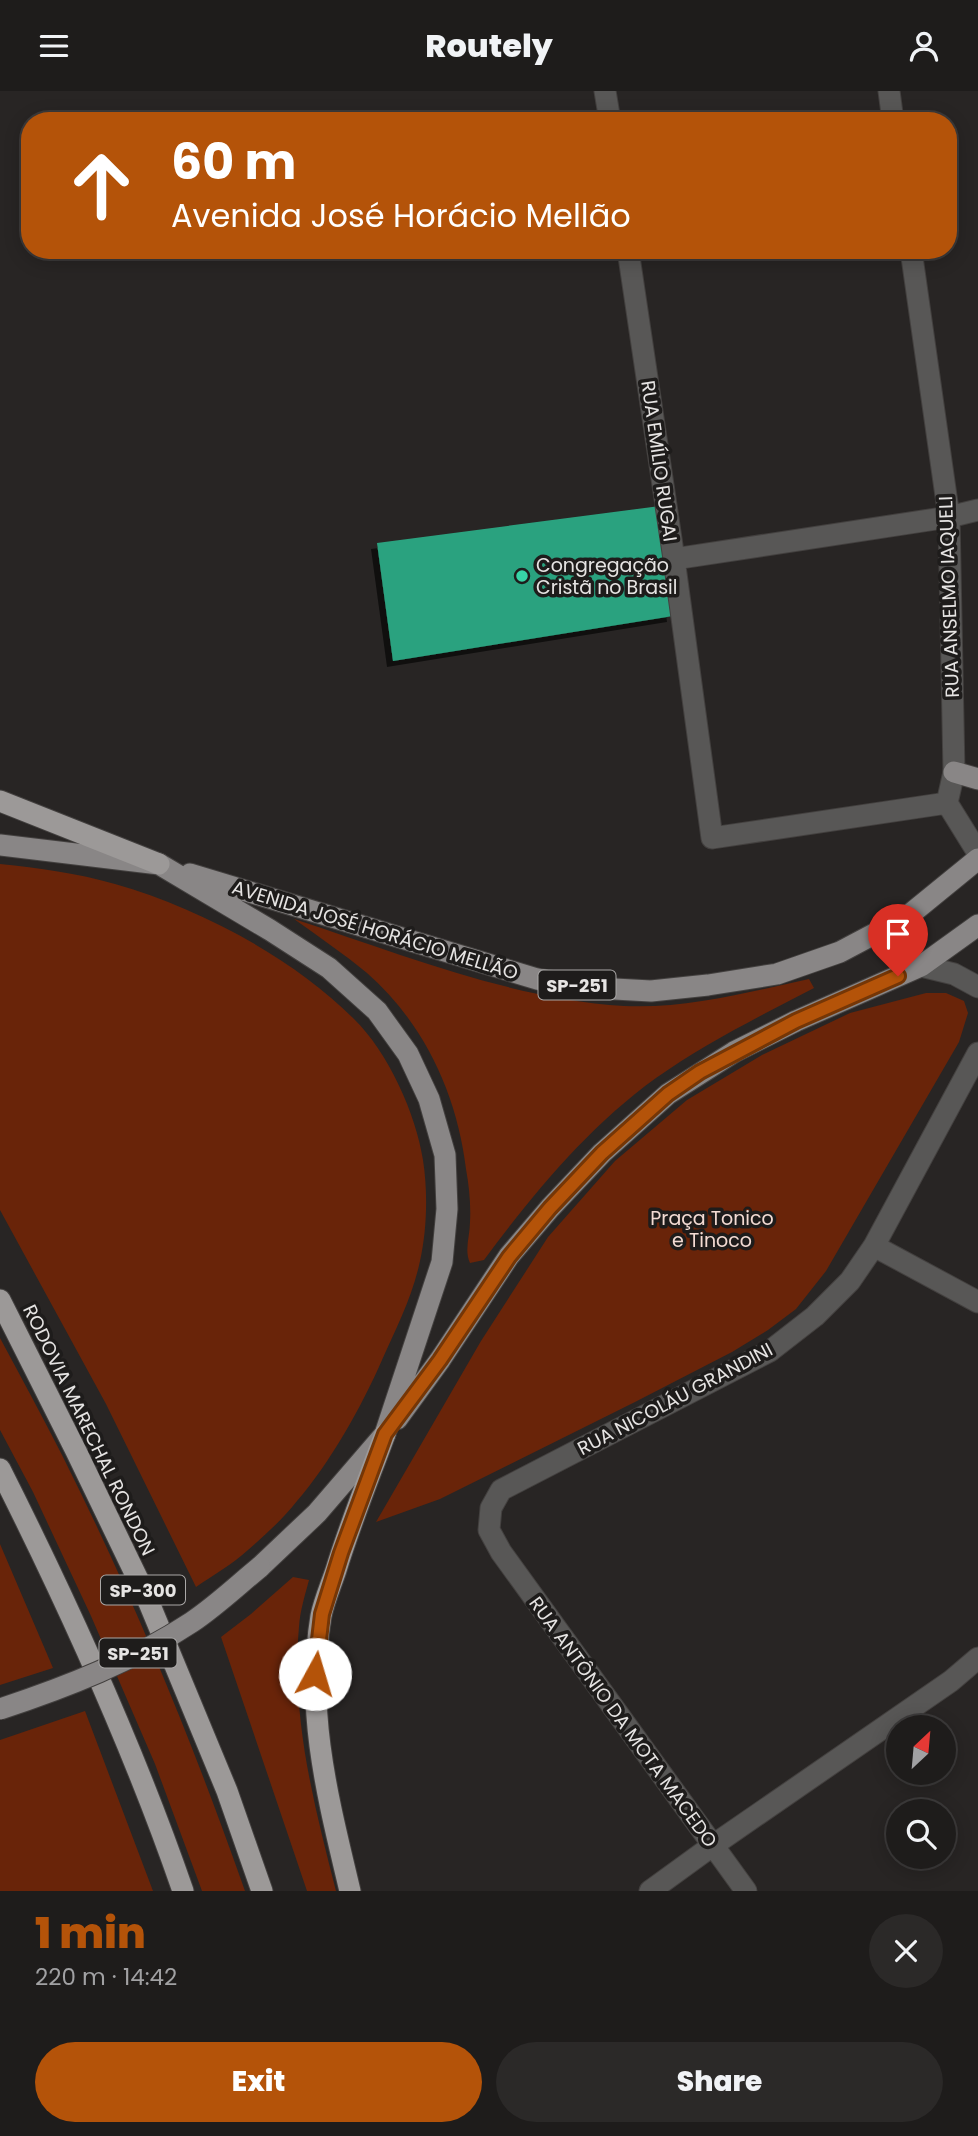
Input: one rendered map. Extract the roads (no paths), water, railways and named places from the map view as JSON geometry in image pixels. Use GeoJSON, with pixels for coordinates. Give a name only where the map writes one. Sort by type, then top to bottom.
{"type":"FeatureCollection","features":[{"type":"Feature","properties":{"kind":"highway"},"geometry":{"type":"LineString","coordinates":[[0,800],[159,864]]}},
{"type":"Feature","properties":{"kind":"highway","name":"RODOVIA MARECHAL RONDON"},"geometry":{"type":"LineString","coordinates":[[0,1300],[147,1598],[227,1791],[262,1891]]}},
{"type":"Feature","properties":{"kind":"highway"},"geometry":{"type":"LineString","coordinates":[[350,1891],[325,1788],[318,1735],[315,1674],[322,1614],[341,1553],[385,1434]]}},
{"type":"Feature","properties":{"kind":"highway"},"geometry":{"type":"LineString","coordinates":[[0,1469],[128,1743],[183,1891]]}},
{"type":"Feature","properties":{"kind":"main road"},"geometry":{"type":"LineString","coordinates":[[954,772],[978,779]]}},
{"type":"Feature","properties":{"kind":"main road","name":"SP-251"},"geometry":{"type":"LineString","coordinates":[[0,845],[159,864],[329,968],[377,1011],[408,1054],[429,1098],[445,1155],[447,1209],[442,1262],[385,1434]]}},
{"type":"Feature","properties":{"kind":"main road","name":"AVENIDA JOSÉ HORÁCIO MELLÃO"},"geometry":{"type":"LineString","coordinates":[[159,864],[537,979],[596,988],[651,991],[777,974],[840,952],[908,916],[978,859]]}},
{"type":"Feature","properties":{"kind":"main road","name":"SP-251"},"geometry":{"type":"LineString","coordinates":[[0,1709],[60,1689],[128,1659],[193,1621],[260,1567],[317,1513],[385,1434],[440,1360],[509,1257],[550,1208],[602,1153],[668,1094],[711,1065],[771,1033],[921,965],[978,925]]}},
{"type":"Feature","properties":{"kind":"street"},"geometry":{"type":"LineString","coordinates":[[605,91],[608,112]]}},
{"type":"Feature","properties":{"kind":"street"},"geometry":{"type":"LineString","coordinates":[[889,91],[892,112]]}},
{"type":"Feature","properties":{"kind":"street","name":"RUA EMÍLIO RUGAI"},"geometry":{"type":"LineString","coordinates":[[629,259],[712,838],[947,803]]}},
{"type":"Feature","properties":{"kind":"street","name":"RUA ANSELMO IAQUELI"},"geometry":{"type":"LineString","coordinates":[[912,259],[949,517],[954,772],[947,803]]}},
{"type":"Feature","properties":{"kind":"street"},"geometry":{"type":"LineString","coordinates":[[674,559],[949,517],[978,510]]}},
{"type":"Feature","properties":{"kind":"street"},"geometry":{"type":"LineString","coordinates":[[947,803],[978,853]]}},
{"type":"Feature","properties":{"kind":"street"},"geometry":{"type":"LineString","coordinates":[[921,965],[954,974],[978,987]]}},
{"type":"Feature","properties":{"kind":"street","name":"RUA NICOLÁU GRANDINI"},"geometry":{"type":"LineString","coordinates":[[501,1552],[489,1530],[491,1508],[501,1490],[770,1351],[816,1316],[850,1281],[874,1246],[978,1053]]}},
{"type":"Feature","properties":{"kind":"street"},"geometry":{"type":"LineString","coordinates":[[874,1246],[978,1303]]}},
{"type":"Feature","properties":{"kind":"street","name":"RUA ANTÔNIO DA MOTA MACEDO"},"geometry":{"type":"LineString","coordinates":[[501,1552],[746,1891]]}},
{"type":"Feature","properties":{"kind":"street"},"geometry":{"type":"LineString","coordinates":[[650,1891],[951,1681],[978,1658]]}},
{"type":"Feature","properties":{"kind":"place","name":"Congregação Cristã no Brasil"},"geometry":{"type":"Point","coordinates":[522,576]}},
{"type":"Feature","properties":{"kind":"park label","name":"Praça Tonico e Tinoco"},"geometry":{"type":"Point","coordinates":[712,1229]}}]}
